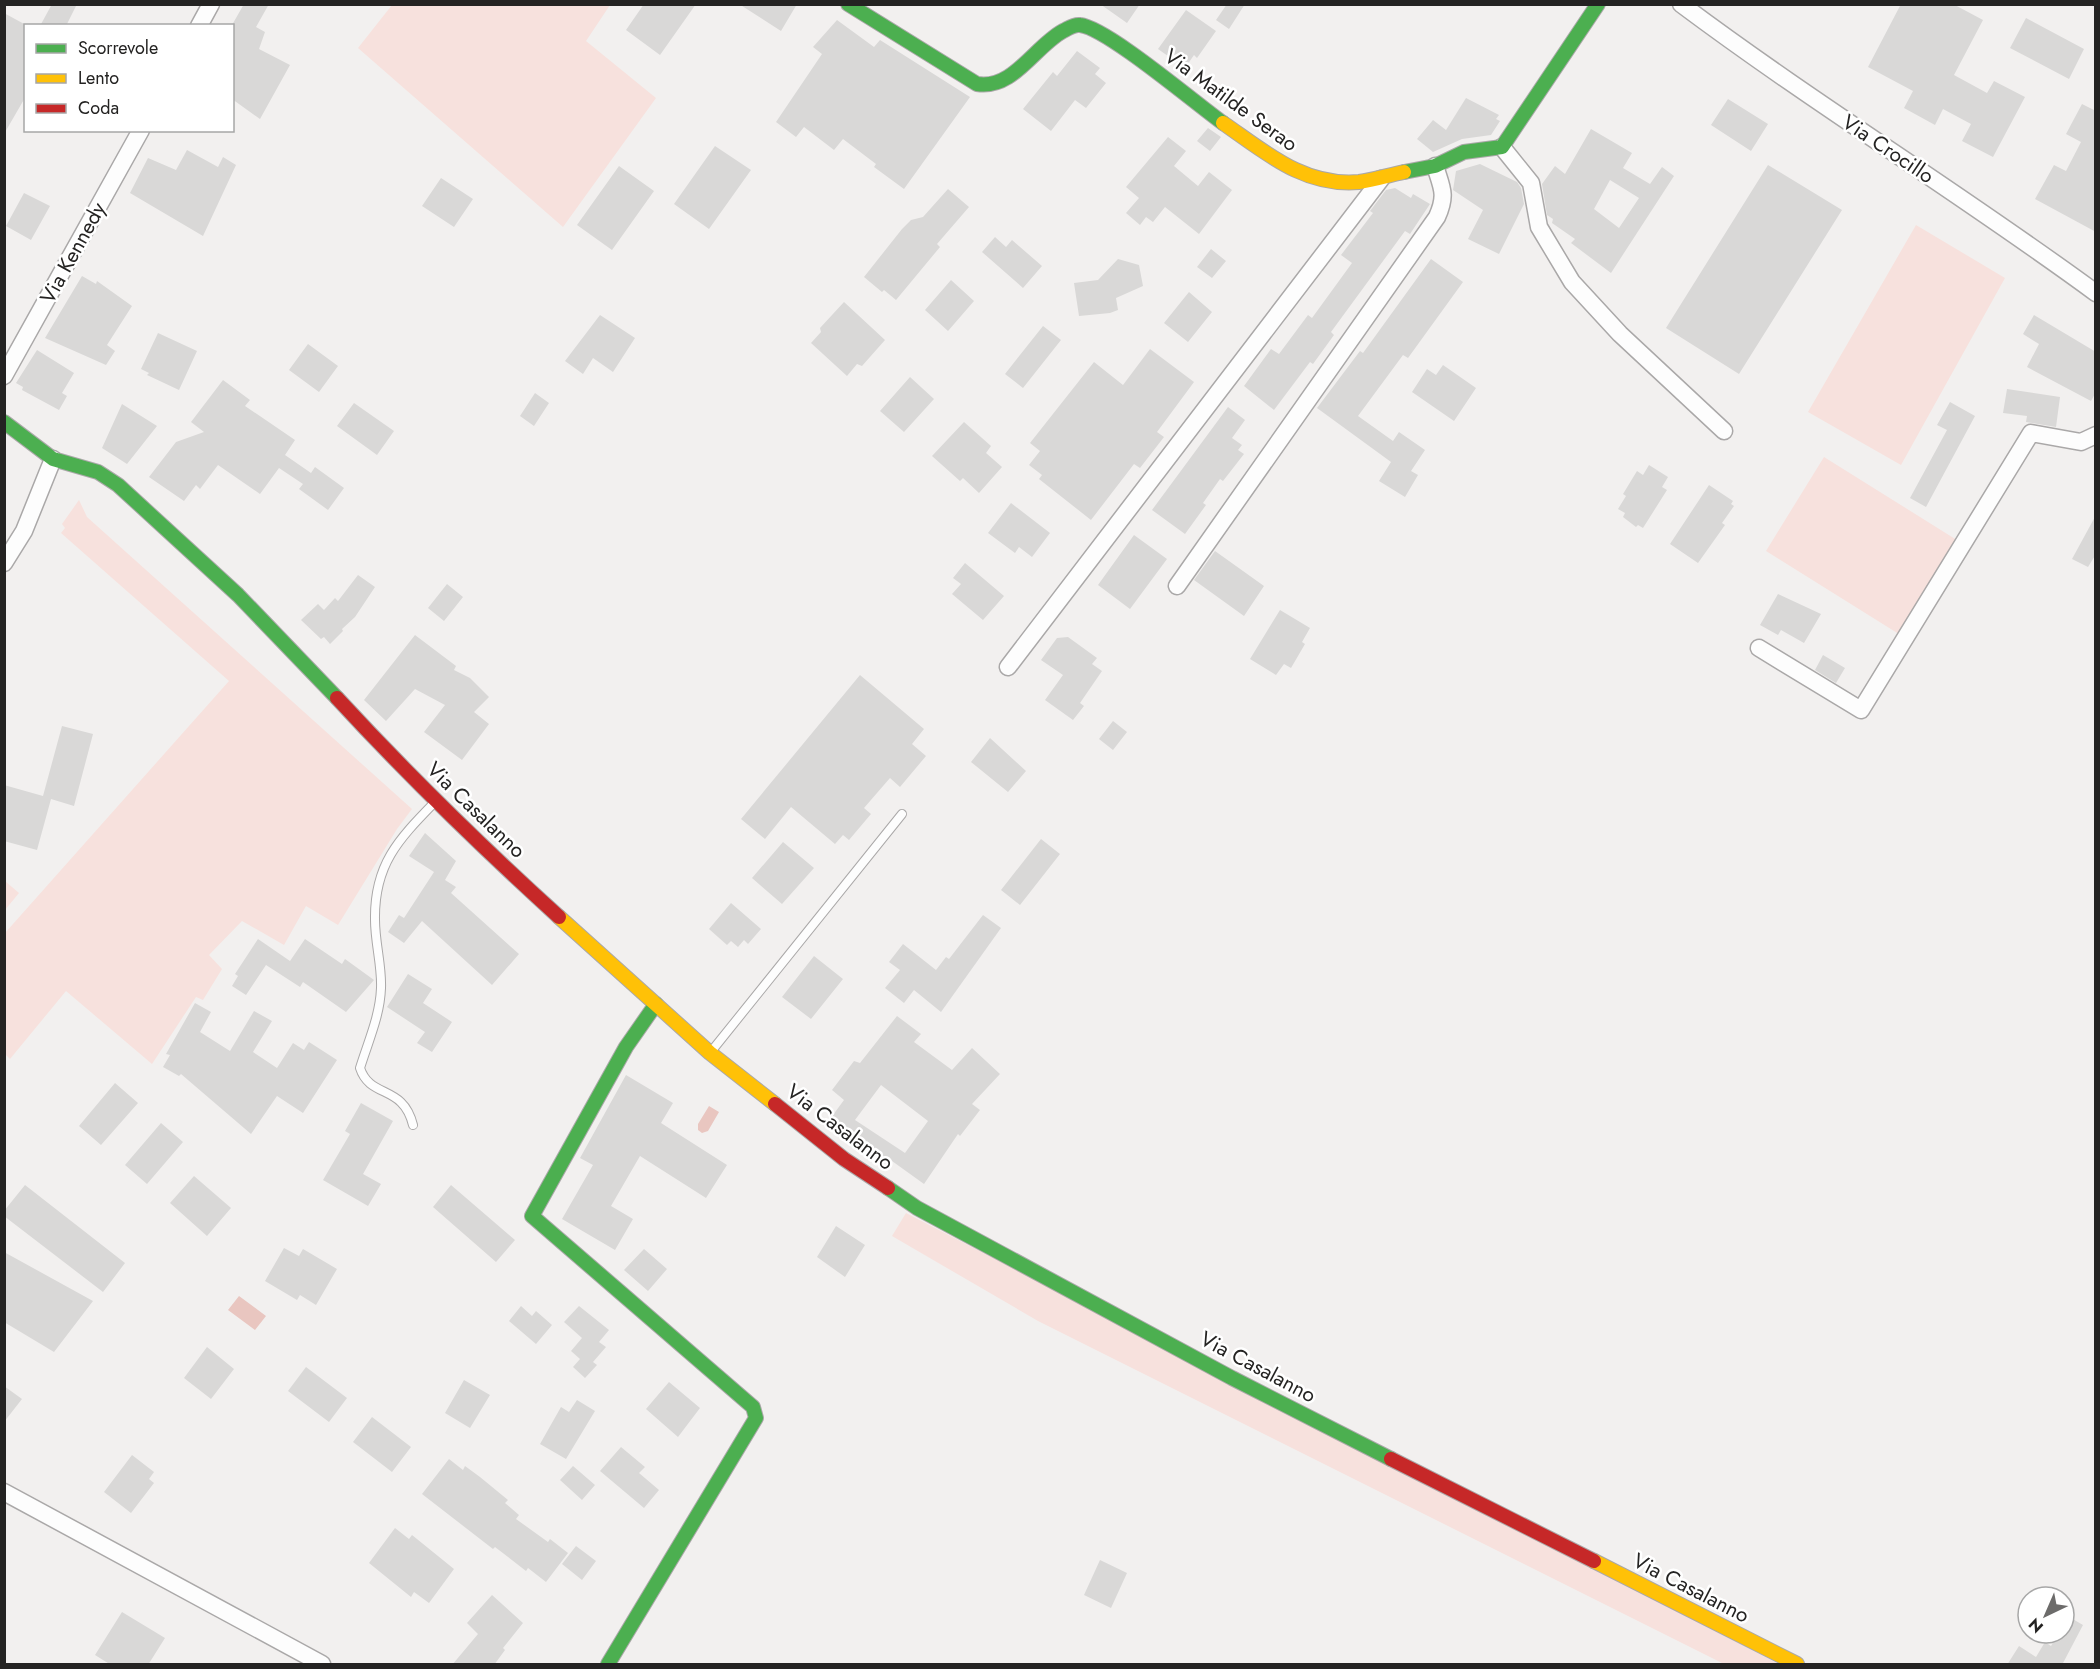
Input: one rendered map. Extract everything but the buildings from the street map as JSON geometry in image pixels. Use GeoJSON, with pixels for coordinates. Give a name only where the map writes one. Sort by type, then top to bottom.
{"type":"FeatureCollection","features":[{"type":"Feature","properties":{"kind":"street"},"geometry":{"type":"LineString","coordinates":[[200,24],[211,4]]}},
{"type":"Feature","properties":{"kind":"street","name":"Via Matilde Serao"},"geometry":{"type":"LineString","coordinates":[[848,4],[977,84],[990,86],[1003,82],[1051,38],[1075,25],[1082,25],[1097,31],[1136,57],[1189,99],[1293,171],[1327,179],[1358,182],[1381,179],[1434,166],[1464,152],[1502,147]]}},
{"type":"Feature","properties":{"kind":"street"},"geometry":{"type":"LineString","coordinates":[[1598,4],[1502,147],[1531,183],[1539,227],[1572,282],[1620,334],[1724,431]]}},
{"type":"Feature","properties":{"kind":"street","name":"Via Crocillo"},"geometry":{"type":"LineString","coordinates":[[1681,4],[1765,67],[2031,245],[2096,293]]}},
{"type":"Feature","properties":{"kind":"street","name":"Via Kennedy"},"geometry":{"type":"LineString","coordinates":[[4,376],[140,132]]}},
{"type":"Feature","properties":{"kind":"street"},"geometry":{"type":"LineString","coordinates":[[1177,586],[1437,217],[1444,202],[1443,191],[1434,166]]}},
{"type":"Feature","properties":{"kind":"street"},"geometry":{"type":"LineString","coordinates":[[1008,667],[1381,179]]}},
{"type":"Feature","properties":{"kind":"street","name":"Via Casalanno"},"geometry":{"type":"LineString","coordinates":[[4,422],[53,459],[98,472],[118,484],[238,595],[294,651],[435,802],[710,1053],[844,1159],[917,1208],[1232,1377],[1797,1665]]}},
{"type":"Feature","properties":{"kind":"street"},"geometry":{"type":"LineString","coordinates":[[1759,648],[1861,710],[2031,434],[2081,442],[2096,435]]}},
{"type":"Feature","properties":{"kind":"street"},"geometry":{"type":"LineString","coordinates":[[4,563],[24,531],[53,459]]}},
{"type":"Feature","properties":{"kind":"street"},"geometry":{"type":"LineString","coordinates":[[608,1665],[756,1418],[753,1407],[532,1216],[626,1047],[656,1004]]}},
{"type":"Feature","properties":{"kind":"street"},"geometry":{"type":"LineString","coordinates":[[4,1492],[322,1665]]}},
{"type":"Feature","properties":{"kind":"lane"},"geometry":{"type":"LineString","coordinates":[[413,1125],[403,1102],[369,1082],[360,1068],[376,1018],[381,988],[375,920],[376,894],[393,847],[435,802]]}},
{"type":"Feature","properties":{"kind":"lane"},"geometry":{"type":"LineString","coordinates":[[710,1053],[902,814]]}},
{"type":"Feature","properties":{"kind":"shaded area"},"geometry":{"type":"Polygon","coordinates":[[[392,5],[610,5],[586,41],[656,98],[563,227],[358,48],[392,5]]]}},
{"type":"Feature","properties":{"kind":"shaded area"},"geometry":{"type":"Polygon","coordinates":[[[1916,225],[2005,278],[1901,465],[1808,412],[1916,225]]]}},
{"type":"Feature","properties":{"kind":"shaded area"},"geometry":{"type":"Polygon","coordinates":[[[1824,457],[1960,542],[1902,636],[1766,551],[1824,457]]]}},
{"type":"Feature","properties":{"kind":"shaded area"},"geometry":{"type":"Polygon","coordinates":[[[79,500],[87,517],[412,809],[397,829],[338,925],[306,906],[284,945],[242,921],[209,955],[222,969],[203,1000],[196,997],[152,1064],[66,991],[10,1059],[5,1054],[5,933],[229,681],[61,533],[65,528],[62,524],[79,500]]]}},
{"type":"Feature","properties":{"kind":"shaded area"},"geometry":{"type":"Polygon","coordinates":[[[5,881],[19,893],[5,910],[5,881]]]}},
{"type":"Feature","properties":{"kind":"shaded area"},"geometry":{"type":"Polygon","coordinates":[[[709,1106],[719,1112],[708,1131],[702,1133],[698,1130],[698,1124],[709,1106]]]}},
{"type":"Feature","properties":{"kind":"shaded area"},"geometry":{"type":"Polygon","coordinates":[[[906,1213],[1779,1664],[1724,1664],[1038,1321],[892,1236],[906,1213]]]}},
{"type":"Feature","properties":{"kind":"shaded area"},"geometry":{"type":"Polygon","coordinates":[[[239,1296],[266,1316],[255,1330],[228,1310],[239,1296]]]}},
{"type":"Feature","properties":{"kind":"traffic: fast"},"geometry":{"type":"LineString","coordinates":[[848,4],[977,84],[990,84],[1012,74],[1052,38],[1075,25],[1093,29],[1130,52],[1223,123]]}},
{"type":"Feature","properties":{"kind":"traffic: fast"},"geometry":{"type":"LineString","coordinates":[[1404,172],[1435,166],[1464,152],[1502,147],[1598,4]]}},
{"type":"Feature","properties":{"kind":"traffic: fast"},"geometry":{"type":"LineString","coordinates":[[4,422],[53,459],[98,472],[118,485],[238,595],[337,698]]}},
{"type":"Feature","properties":{"kind":"traffic: fast"},"geometry":{"type":"LineString","coordinates":[[608,1664],[756,1418],[753,1407],[532,1216],[626,1047],[656,1004]]}},
{"type":"Feature","properties":{"kind":"traffic: fast"},"geometry":{"type":"LineString","coordinates":[[888,1188],[917,1208],[1232,1378],[1391,1459]]}},
{"type":"Feature","properties":{"kind":"traffic: slow"},"geometry":{"type":"LineString","coordinates":[[1223,123],[1270,156],[1320,179],[1359,182],[1404,172]]}},
{"type":"Feature","properties":{"kind":"traffic: slow"},"geometry":{"type":"LineString","coordinates":[[559,917],[710,1053],[775,1104]]}},
{"type":"Feature","properties":{"kind":"traffic: slow"},"geometry":{"type":"LineString","coordinates":[[1594,1561],[1797,1664]]}},
{"type":"Feature","properties":{"kind":"traffic: jam"},"geometry":{"type":"LineString","coordinates":[[337,698],[446,810],[559,917]]}},
{"type":"Feature","properties":{"kind":"traffic: jam"},"geometry":{"type":"LineString","coordinates":[[775,1104],[844,1159],[888,1188]]}},
{"type":"Feature","properties":{"kind":"traffic: jam"},"geometry":{"type":"LineString","coordinates":[[1391,1459],[1594,1561]]}}]}
